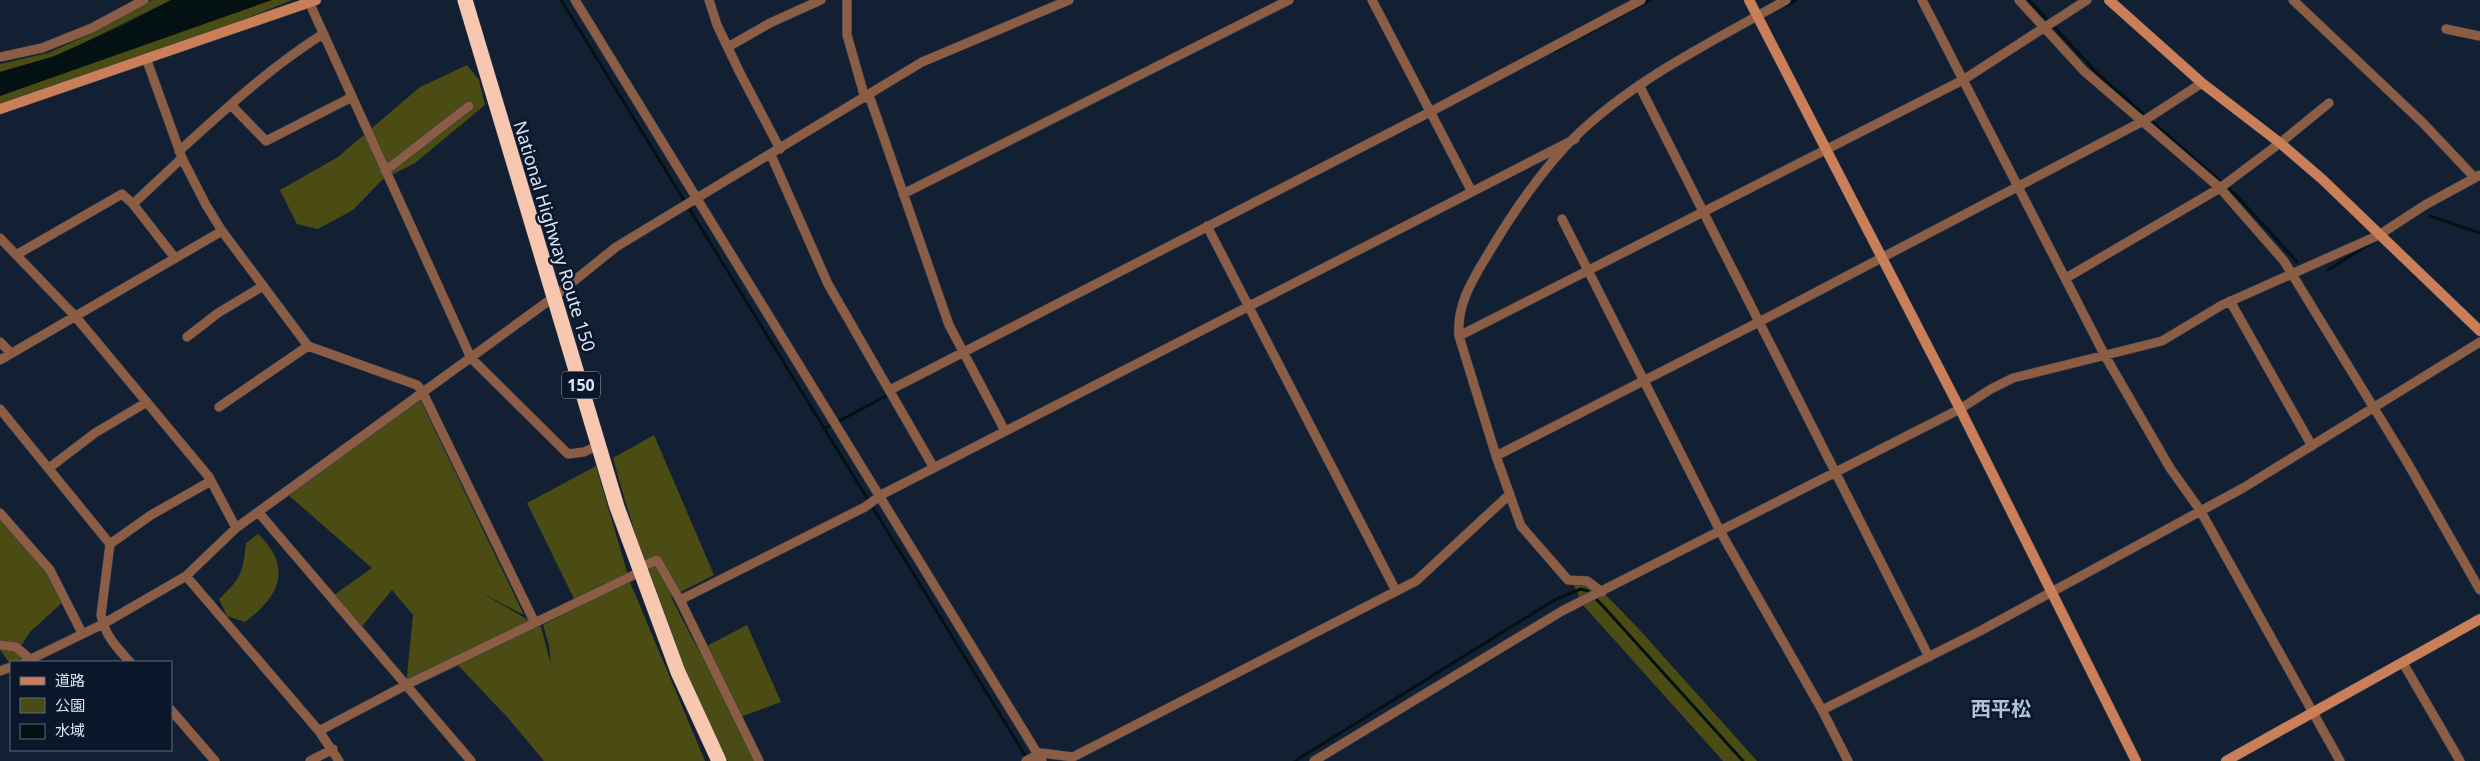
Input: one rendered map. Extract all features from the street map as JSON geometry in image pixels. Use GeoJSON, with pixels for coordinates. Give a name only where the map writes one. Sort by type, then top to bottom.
{"type":"FeatureCollection","features":[{"type":"Feature","properties":{"kind":"highway","name":"National Highway Route 150"},"geometry":{"type":"LineString","coordinates":[[465,0],[599,445],[639,570],[678,672],[719,761]]}},
{"type":"Feature","properties":{"kind":"street"},"geometry":{"type":"LineString","coordinates":[[0,57],[42,48],[60,41],[92,28],[144,0]]}},
{"type":"Feature","properties":{"kind":"street"},"geometry":{"type":"LineString","coordinates":[[575,0],[881,495],[1035,758],[1041,753],[1073,757],[1416,581],[1510,494]]}},
{"type":"Feature","properties":{"kind":"street"},"geometry":{"type":"LineString","coordinates":[[709,0],[728,46],[780,149]]}},
{"type":"Feature","properties":{"kind":"street"},"geometry":{"type":"LineString","coordinates":[[728,46],[770,23],[821,0]]}},
{"type":"Feature","properties":{"kind":"street"},"geometry":{"type":"LineString","coordinates":[[847,0],[847,35],[867,96],[950,325],[1005,432]]}},
{"type":"Feature","properties":{"kind":"street"},"geometry":{"type":"LineString","coordinates":[[0,645],[16,647],[28,661],[102,624],[186,576],[236,528],[259,513],[422,391],[471,358],[554,297],[616,247],[922,62],[1069,0]]}},
{"type":"Feature","properties":{"kind":"street"},"geometry":{"type":"LineString","coordinates":[[903,194],[1289,0]]}},
{"type":"Feature","properties":{"kind":"street"},"geometry":{"type":"LineString","coordinates":[[1372,0],[1472,192]]}},
{"type":"Feature","properties":{"kind":"street"},"geometry":{"type":"LineString","coordinates":[[890,390],[1430,112],[1641,0]]}},
{"type":"Feature","properties":{"kind":"street"},"geometry":{"type":"LineString","coordinates":[[1750,0],[1960,409],[2136,761]]}},
{"type":"Feature","properties":{"kind":"street"},"geometry":{"type":"LineString","coordinates":[[1602,592],[1587,581],[1568,580],[1521,526],[1496,456],[1459,336],[1457,320],[1463,300],[1481,265],[1513,213],[1564,148],[1639,85],[1786,0]]}},
{"type":"Feature","properties":{"kind":"street"},"geometry":{"type":"LineString","coordinates":[[1922,0],[2104,354],[2170,468],[2200,510],[2340,761]]}},
{"type":"Feature","properties":{"kind":"street"},"geometry":{"type":"LineString","coordinates":[[2019,0],[2046,27],[2084,71],[2145,120],[2220,188],[2284,261],[2374,408],[2480,590]]}},
{"type":"Feature","properties":{"kind":"street"},"geometry":{"type":"LineString","coordinates":[[1459,336],[1963,80],[2086,0]]}},
{"type":"Feature","properties":{"kind":"street"},"geometry":{"type":"LineString","coordinates":[[2109,0],[2202,83],[2280,143],[2322,179],[2480,331]]}},
{"type":"Feature","properties":{"kind":"street"},"geometry":{"type":"LineString","coordinates":[[1314,761],[1562,611],[1960,409],[1990,389],[2013,378],[2162,341],[2230,301],[2379,235],[2425,205],[2477,176],[2292,0]]}},
{"type":"Feature","properties":{"kind":"street"},"geometry":{"type":"LineString","coordinates":[[0,109],[311,1],[385,171],[471,358],[568,454],[584,452],[599,445]]}},
{"type":"Feature","properties":{"kind":"street"},"geometry":{"type":"LineString","coordinates":[[2446,29],[2480,36]]}},
{"type":"Feature","properties":{"kind":"street"},"geometry":{"type":"LineString","coordinates":[[133,204],[231,105],[286,58],[324,34]]}},
{"type":"Feature","properties":{"kind":"street"},"geometry":{"type":"LineString","coordinates":[[146,58],[181,155],[222,231],[308,346],[416,385],[422,391],[534,622]]}},
{"type":"Feature","properties":{"kind":"street"},"geometry":{"type":"LineString","coordinates":[[1496,456],[1883,258],[2145,120],[2202,83]]}},
{"type":"Feature","properties":{"kind":"street"},"geometry":{"type":"LineString","coordinates":[[1639,85],[1929,657]]}},
{"type":"Feature","properties":{"kind":"street"},"geometry":{"type":"LineString","coordinates":[[231,105],[266,141],[352,97]]}},
{"type":"Feature","properties":{"kind":"street"},"geometry":{"type":"LineString","coordinates":[[2066,278],[2220,188],[2329,103]]}},
{"type":"Feature","properties":{"kind":"street"},"geometry":{"type":"LineString","coordinates":[[385,171],[470,106]]}},
{"type":"Feature","properties":{"kind":"street"},"geometry":{"type":"LineString","coordinates":[[680,600],[865,507],[881,495],[1575,138]]}},
{"type":"Feature","properties":{"kind":"street"},"geometry":{"type":"LineString","coordinates":[[771,155],[828,284],[934,468]]}},
{"type":"Feature","properties":{"kind":"street"},"geometry":{"type":"LineString","coordinates":[[16,255],[122,194],[133,204],[175,258]]}},
{"type":"Feature","properties":{"kind":"street"},"geometry":{"type":"LineString","coordinates":[[1562,219],[1720,531],[1822,710],[1848,761]]}},
{"type":"Feature","properties":{"kind":"street"},"geometry":{"type":"LineString","coordinates":[[1208,226],[1396,591]]}},
{"type":"Feature","properties":{"kind":"street"},"geometry":{"type":"LineString","coordinates":[[0,360],[222,231]]}},
{"type":"Feature","properties":{"kind":"street"},"geometry":{"type":"LineString","coordinates":[[0,238],[75,316],[147,402],[211,481],[236,528]]}},
{"type":"Feature","properties":{"kind":"street"},"geometry":{"type":"LineString","coordinates":[[187,337],[218,313],[263,286]]}},
{"type":"Feature","properties":{"kind":"street"},"geometry":{"type":"LineString","coordinates":[[2230,301],[2312,446]]}},
{"type":"Feature","properties":{"kind":"street"},"geometry":{"type":"LineString","coordinates":[[0,342],[11,353]]}},
{"type":"Feature","properties":{"kind":"street"},"geometry":{"type":"LineString","coordinates":[[1822,710],[1929,657],[2243,488],[2480,342]]}},
{"type":"Feature","properties":{"kind":"street"},"geometry":{"type":"LineString","coordinates":[[219,408],[308,346]]}},
{"type":"Feature","properties":{"kind":"street"},"geometry":{"type":"LineString","coordinates":[[49,468],[95,433],[147,402]]}},
{"type":"Feature","properties":{"kind":"street"},"geometry":{"type":"LineString","coordinates":[[0,409],[110,544],[101,615],[102,624],[112,642],[129,661]]}},
{"type":"Feature","properties":{"kind":"street"},"geometry":{"type":"LineString","coordinates":[[110,544],[151,515],[211,481]]}},
{"type":"Feature","properties":{"kind":"street"},"geometry":{"type":"LineString","coordinates":[[0,513],[50,570],[82,633]]}},
{"type":"Feature","properties":{"kind":"street"},"geometry":{"type":"LineString","coordinates":[[259,513],[472,761]]}},
{"type":"Feature","properties":{"kind":"street"},"geometry":{"type":"LineString","coordinates":[[319,731],[406,685],[657,560],[680,600],[759,761]]}},
{"type":"Feature","properties":{"kind":"street"},"geometry":{"type":"LineString","coordinates":[[186,576],[319,731],[333,749],[339,761]]}},
{"type":"Feature","properties":{"kind":"street"},"geometry":{"type":"LineString","coordinates":[[2226,761],[2480,620]]}},
{"type":"Feature","properties":{"kind":"street"},"geometry":{"type":"LineString","coordinates":[[2403,663],[2460,761]]}},
{"type":"Feature","properties":{"kind":"street"},"geometry":{"type":"LineString","coordinates":[[172,711],[215,761]]}},
{"type":"Feature","properties":{"kind":"street"},"geometry":{"type":"LineString","coordinates":[[310,761],[333,749]]}},
{"type":"Feature","properties":{"kind":"green space"},"geometry":{"type":"Polygon","coordinates":[[[152,0],[171,0],[59,55],[0,72],[0,64],[48,53],[88,35],[152,0]]]}},
{"type":"Feature","properties":{"kind":"green space"},"geometry":{"type":"Polygon","coordinates":[[[254,0],[292,0],[232,24],[0,104],[0,96],[254,0]]]}},
{"type":"Feature","properties":{"kind":"green space"},"geometry":{"type":"Polygon","coordinates":[[[467,65],[479,80],[485,105],[415,163],[382,180],[353,210],[318,229],[297,224],[280,190],[338,157],[420,87],[467,65]]]}},
{"type":"Feature","properties":{"kind":"green space"},"geometry":{"type":"Polygon","coordinates":[[[420,399],[524,615],[478,591],[541,627],[551,665],[549,645],[543,625],[578,607],[527,503],[596,466],[630,582],[705,761],[544,761],[508,718],[454,661],[406,685],[413,615],[392,590],[359,630],[331,597],[372,568],[286,493],[420,399]]]}},
{"type":"Feature","properties":{"kind":"green space"},"geometry":{"type":"Polygon","coordinates":[[[654,435],[714,575],[671,597],[732,709],[703,648],[747,625],[781,702],[738,718],[758,761],[728,761],[677,650],[636,536],[613,458],[654,435]]]}},
{"type":"Feature","properties":{"kind":"green space"},"geometry":{"type":"Polygon","coordinates":[[[0,513],[36,554],[65,600],[30,632],[21,646],[25,661],[10,661],[10,664],[0,650],[0,513]]]}},
{"type":"Feature","properties":{"kind":"green space"},"geometry":{"type":"Polygon","coordinates":[[[258,534],[269,546],[276,558],[278,581],[267,602],[245,622],[227,616],[219,599],[232,586],[240,574],[246,543],[258,534]]]}},
{"type":"Feature","properties":{"kind":"green space"},"geometry":{"type":"Polygon","coordinates":[[[1572,581],[1597,586],[1638,628],[1757,761],[1723,761],[1583,605],[1572,581]]]}},
{"type":"Feature","properties":{"kind":"water"},"geometry":{"type":"Polygon","coordinates":[[[171,0],[272,0],[0,96],[0,72],[52,57],[124,25],[171,0]]]}},
{"type":"Feature","properties":{"kind":"waterway"},"geometry":{"type":"LineString","coordinates":[[561,0],[1028,760]]}},
{"type":"Feature","properties":{"kind":"waterway"},"geometry":{"type":"LineString","coordinates":[[1555,51],[1650,0]]}},
{"type":"Feature","properties":{"kind":"waterway"},"geometry":{"type":"LineString","coordinates":[[1784,2],[1786,6],[1796,0]]}},
{"type":"Feature","properties":{"kind":"waterway"},"geometry":{"type":"LineString","coordinates":[[2029,0],[2099,75],[2238,197],[2297,262]]}},
{"type":"Feature","properties":{"kind":"waterway"},"geometry":{"type":"LineString","coordinates":[[2430,216],[2480,233]]}},
{"type":"Feature","properties":{"kind":"waterway"},"geometry":{"type":"LineString","coordinates":[[2328,270],[2373,242]]}},
{"type":"Feature","properties":{"kind":"waterway"},"geometry":{"type":"LineString","coordinates":[[824,429],[890,394]]}},
{"type":"Feature","properties":{"kind":"waterway"},"geometry":{"type":"LineString","coordinates":[[1295,761],[1556,599],[1581,589],[1588,591],[1602,605],[1743,761]]}},
{"type":"Feature","properties":{"kind":"district","name":"西平松"},"geometry":{"type":"Point","coordinates":[2001,708]}}]}
